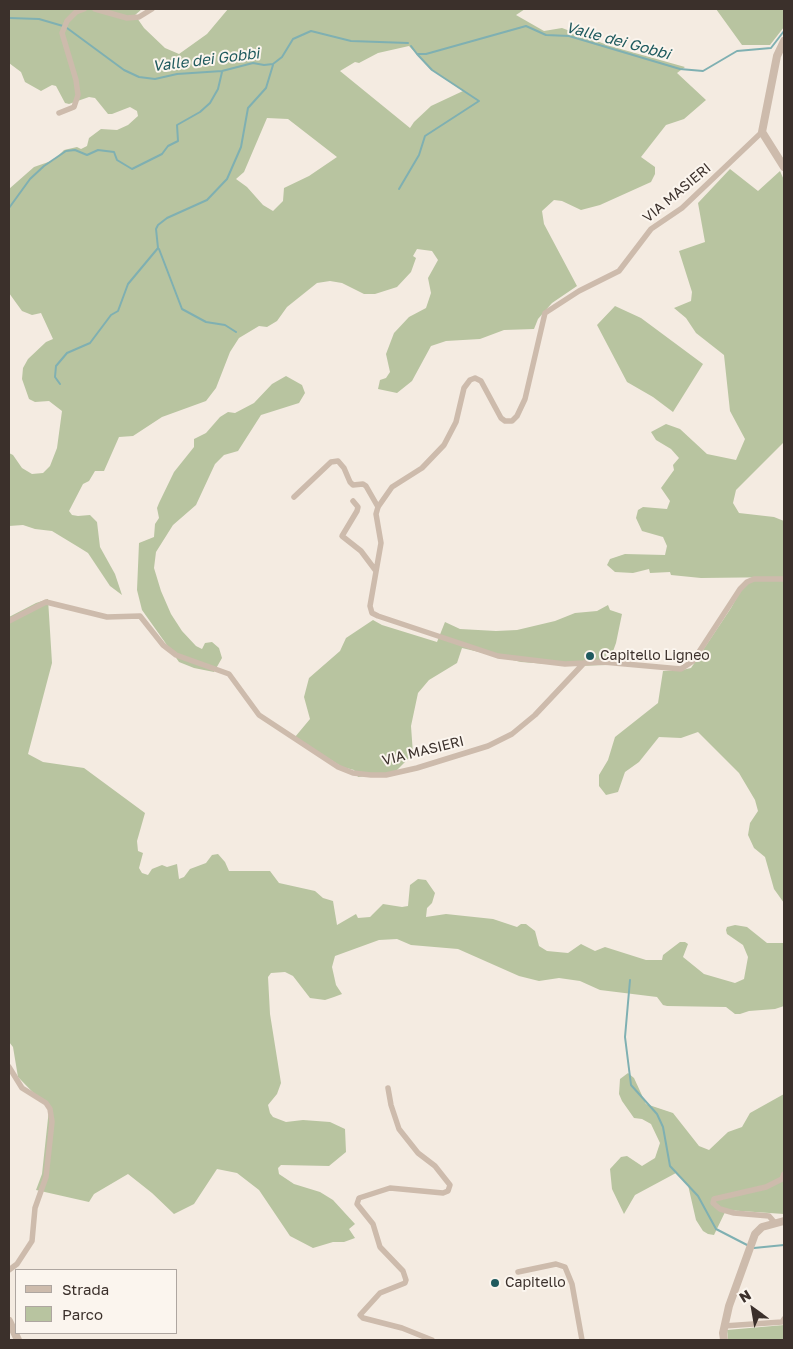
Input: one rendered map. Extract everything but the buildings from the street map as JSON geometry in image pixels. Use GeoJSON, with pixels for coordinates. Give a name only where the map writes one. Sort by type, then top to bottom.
{"type":"FeatureCollection","features":[{"type":"Feature","properties":{"kind":"street"},"geometry":{"type":"LineString","coordinates":[[59,113],[74,107],[78,95],[76,80],[62,33],[67,21],[76,12],[84,9]]}},
{"type":"Feature","properties":{"kind":"street"},"geometry":{"type":"LineString","coordinates":[[95,9],[127,18],[139,17],[152,9]]}},
{"type":"Feature","properties":{"kind":"street"},"geometry":{"type":"LineString","coordinates":[[784,41],[777,56],[762,132],[784,167]]}},
{"type":"Feature","properties":{"kind":"street","name":"VIA MASIERI"},"geometry":{"type":"LineString","coordinates":[[378,507],[392,487],[422,468],[444,445],[456,422],[464,388],[470,380],[475,378],[481,381],[501,418],[512,421],[517,416],[525,399],[545,313],[579,291],[619,271],[651,230],[682,208],[762,132]]}},
{"type":"Feature","properties":{"kind":"street"},"geometry":{"type":"LineString","coordinates":[[294,497],[331,462],[338,461],[344,468],[350,482],[354,485],[363,484],[366,486],[378,507],[376,514],[381,543],[370,606],[372,613],[498,656],[565,664],[603,662],[681,669],[688,666],[744,586],[754,579],[784,579]]}},
{"type":"Feature","properties":{"kind":"street"},"geometry":{"type":"LineString","coordinates":[[353,501],[358,507],[357,511],[342,536],[361,551],[376,571]]}},
{"type":"Feature","properties":{"kind":"street","name":"VIA MASIERI"},"geometry":{"type":"LineString","coordinates":[[9,621],[46,602],[107,617],[140,616],[163,645],[176,655],[229,674],[259,715],[338,767],[362,774],[386,775],[417,768],[488,746],[512,734],[535,715],[584,663]]}},
{"type":"Feature","properties":{"kind":"street"},"geometry":{"type":"LineString","coordinates":[[9,1067],[22,1088],[46,1103],[50,1109],[52,1122],[46,1177],[35,1208],[32,1241],[17,1264],[9,1270]]}},
{"type":"Feature","properties":{"kind":"street"},"geometry":{"type":"LineString","coordinates":[[388,1088],[391,1105],[399,1129],[418,1153],[435,1166],[450,1185],[448,1191],[443,1192],[390,1188],[359,1198],[357,1204],[373,1224],[380,1247],[404,1271],[406,1280],[405,1283],[380,1293],[360,1315],[363,1318],[402,1328],[432,1340]]}},
{"type":"Feature","properties":{"kind":"street"},"geometry":{"type":"LineString","coordinates":[[775,1223],[769,1216],[750,1216],[720,1210],[713,1203],[714,1198],[766,1186],[782,1179],[784,1174]]}},
{"type":"Feature","properties":{"kind":"street"},"geometry":{"type":"LineString","coordinates":[[724,1340],[724,1326],[755,1234],[762,1227],[784,1221]]}},
{"type":"Feature","properties":{"kind":"street"},"geometry":{"type":"LineString","coordinates":[[518,1272],[556,1264],[565,1266],[572,1284],[582,1340]]}},
{"type":"Feature","properties":{"kind":"street"},"geometry":{"type":"LineString","coordinates":[[724,1326],[782,1322],[784,1319]]}},
{"type":"Feature","properties":{"kind":"street"},"geometry":{"type":"LineString","coordinates":[[9,1321],[15,1334]]}},
{"type":"Feature","properties":{"kind":"green space"},"geometry":{"type":"Polygon","coordinates":[[[9,9],[142,9],[135,15],[144,28],[165,48],[179,54],[207,34],[228,9],[525,9],[516,15],[544,31],[562,28],[610,46],[685,67],[677,73],[706,100],[684,119],[666,125],[641,157],[655,167],[655,174],[651,182],[600,205],[581,210],[562,201],[554,200],[542,211],[544,224],[577,286],[552,303],[538,319],[534,329],[504,330],[480,339],[446,341],[431,346],[412,381],[397,393],[378,389],[380,380],[386,378],[390,372],[386,354],[394,333],[409,317],[426,308],[431,293],[428,278],[438,260],[432,251],[417,249],[413,256],[416,258],[411,272],[397,287],[375,294],[364,294],[342,283],[330,281],[317,283],[287,307],[277,321],[267,327],[259,326],[239,338],[230,352],[216,388],[206,401],[162,417],[133,436],[119,437],[104,471],[95,471],[89,481],[83,484],[69,511],[72,515],[90,515],[97,522],[100,547],[115,574],[122,595],[110,586],[88,553],[80,548],[52,531],[23,525],[9,526],[9,453],[13,455],[22,468],[32,474],[43,473],[50,466],[57,448],[62,411],[49,401],[35,402],[29,399],[22,379],[23,368],[28,359],[46,342],[53,339],[41,313],[32,315],[22,311],[9,293],[9,189],[34,167],[54,160],[64,150],[77,147],[81,149],[87,146],[89,138],[101,129],[117,130],[128,125],[138,116],[137,111],[130,107],[108,114],[95,98],[89,97],[69,104],[65,103],[56,86],[52,85],[41,91],[25,82],[21,72],[9,63],[9,9]],[[409,46],[378,53],[359,63],[355,62],[340,71],[410,128],[431,106],[463,91],[430,69],[409,46]],[[267,118],[244,172],[236,179],[247,187],[263,205],[273,211],[283,201],[284,188],[309,176],[337,157],[288,119],[267,118]]]}},
{"type":"Feature","properties":{"kind":"green space"},"geometry":{"type":"Polygon","coordinates":[[[716,9],[784,9],[784,27],[770,45],[742,45],[716,9]]]}},
{"type":"Feature","properties":{"kind":"green space"},"geometry":{"type":"Polygon","coordinates":[[[730,169],[758,191],[780,171],[784,180],[784,442],[736,490],[733,503],[739,513],[774,517],[784,521],[784,577],[701,578],[671,575],[670,572],[650,573],[649,569],[633,573],[615,572],[607,565],[610,559],[625,554],[665,555],[667,546],[663,537],[642,531],[636,518],[638,510],[643,507],[667,509],[670,501],[661,488],[674,470],[673,465],[679,458],[671,449],[656,440],[651,432],[666,424],[680,429],[707,454],[736,460],[745,439],[730,411],[724,355],[696,333],[686,318],[674,308],[691,301],[692,292],[679,251],[705,242],[698,203],[730,169]]]}},
{"type":"Feature","properties":{"kind":"green space"},"geometry":{"type":"Polygon","coordinates":[[[615,306],[641,318],[703,364],[673,412],[653,397],[627,382],[597,325],[615,306]]]}},
{"type":"Feature","properties":{"kind":"green space"},"geometry":{"type":"Polygon","coordinates":[[[286,376],[302,385],[305,393],[299,403],[261,415],[238,451],[224,455],[215,464],[196,505],[173,525],[156,552],[154,568],[161,591],[171,614],[182,631],[196,646],[202,649],[205,643],[212,642],[219,648],[222,658],[214,672],[194,668],[179,662],[142,610],[137,590],[139,543],[154,537],[155,524],[159,518],[157,508],[159,503],[174,472],[194,447],[194,439],[206,433],[220,417],[228,412],[235,413],[254,403],[272,384],[286,376]]]}},
{"type":"Feature","properties":{"kind":"green space"},"geometry":{"type":"Polygon","coordinates":[[[784,580],[784,903],[774,889],[765,857],[754,848],[748,835],[750,823],[758,811],[755,800],[739,773],[698,732],[681,738],[659,737],[639,762],[625,772],[618,792],[606,795],[599,786],[599,775],[608,760],[615,737],[658,703],[663,671],[691,668],[731,608],[746,581],[784,580]]]}},
{"type":"Feature","properties":{"kind":"green space"},"geometry":{"type":"Polygon","coordinates":[[[48,599],[52,663],[28,754],[43,762],[84,768],[145,813],[137,841],[138,851],[143,853],[139,868],[142,873],[148,875],[152,869],[162,865],[167,867],[177,864],[179,879],[184,877],[190,869],[206,863],[212,855],[218,854],[225,862],[229,871],[270,871],[279,883],[315,891],[323,898],[333,901],[337,925],[356,914],[358,918],[370,917],[383,904],[408,906],[410,885],[418,879],[426,880],[435,893],[432,903],[427,908],[426,917],[446,914],[493,919],[517,927],[521,924],[526,924],[535,931],[539,946],[547,951],[568,953],[581,944],[595,951],[605,947],[646,960],[662,960],[663,955],[680,942],[685,942],[688,944],[683,957],[704,974],[735,983],[744,979],[748,957],[743,945],[727,934],[726,930],[727,927],[735,925],[747,927],[767,943],[784,943],[784,1006],[775,1009],[735,1014],[726,1007],[667,1006],[663,1005],[657,997],[600,990],[580,981],[559,978],[539,981],[519,976],[458,949],[411,945],[397,939],[379,940],[335,956],[332,967],[336,985],[342,994],[325,1000],[310,998],[293,976],[285,972],[271,973],[268,977],[270,1014],[281,1083],[277,1094],[268,1105],[270,1113],[273,1117],[286,1122],[303,1120],[330,1122],[345,1129],[346,1152],[329,1166],[281,1165],[278,1168],[279,1174],[294,1184],[320,1192],[333,1200],[355,1224],[349,1229],[355,1238],[313,1248],[290,1236],[259,1190],[237,1173],[217,1169],[194,1204],[174,1214],[128,1174],[94,1194],[89,1202],[36,1190],[42,1174],[49,1109],[18,1077],[13,1047],[9,1042],[9,617],[48,599]]]}},
{"type":"Feature","properties":{"kind":"green space"},"geometry":{"type":"Polygon","coordinates":[[[608,605],[610,610],[622,614],[616,643],[608,665],[575,666],[521,662],[462,648],[457,663],[429,680],[418,693],[411,726],[413,754],[394,773],[358,777],[354,770],[342,767],[295,737],[310,719],[304,697],[309,678],[340,651],[346,638],[373,620],[382,625],[437,642],[445,622],[460,629],[517,630],[555,621],[575,613],[597,611],[608,605]]]}},
{"type":"Feature","properties":{"kind":"green space"},"geometry":{"type":"Polygon","coordinates":[[[628,1073],[634,1078],[646,1104],[673,1113],[699,1146],[709,1150],[728,1132],[742,1127],[750,1113],[784,1094],[784,1214],[726,1210],[714,1235],[708,1234],[703,1231],[696,1220],[688,1185],[676,1173],[635,1195],[624,1214],[612,1189],[610,1169],[621,1157],[627,1156],[642,1166],[655,1158],[660,1143],[651,1124],[642,1119],[634,1118],[622,1101],[619,1094],[620,1079],[628,1073]]]}},
{"type":"Feature","properties":{"kind":"green space"},"geometry":{"type":"Polygon","coordinates":[[[784,1325],[784,1340],[728,1340],[727,1330],[784,1325]]]}},
{"type":"Feature","properties":{"kind":"waterway","name":"Valle dei Gobbi"},"geometry":{"type":"LineString","coordinates":[[9,18],[39,19],[63,26]]}},
{"type":"Feature","properties":{"kind":"waterway","name":"Valle dei Gobbi"},"geometry":{"type":"LineString","coordinates":[[411,46],[417,54],[426,54],[526,26],[546,35],[569,36],[680,69],[703,71],[737,51],[771,48],[784,31]]}},
{"type":"Feature","properties":{"kind":"waterway","name":"Valle dei Gobbi"},"geometry":{"type":"LineString","coordinates":[[67,28],[124,70],[139,77],[155,79],[177,74],[222,71],[253,63],[273,64],[282,57],[293,39],[311,31],[351,41],[408,43]]}},
{"type":"Feature","properties":{"kind":"waterway"},"geometry":{"type":"LineString","coordinates":[[399,189],[419,155],[425,136],[479,101],[432,70],[417,54]]}},
{"type":"Feature","properties":{"kind":"waterway"},"geometry":{"type":"LineString","coordinates":[[60,384],[55,377],[56,366],[67,353],[90,343],[111,315],[118,311],[128,284],[158,248],[156,229],[158,225],[167,218],[207,200],[227,179],[241,147],[248,108],[266,88],[273,65]]}},
{"type":"Feature","properties":{"kind":"waterway"},"geometry":{"type":"LineString","coordinates":[[9,208],[30,179],[44,166],[66,151],[75,150],[87,155],[98,150],[114,152],[117,160],[132,169],[162,154],[168,146],[178,141],[177,125],[200,112],[210,103],[218,89],[222,72]]}},
{"type":"Feature","properties":{"kind":"waterway"},"geometry":{"type":"LineString","coordinates":[[159,249],[182,309],[206,322],[225,325],[236,332]]}},
{"type":"Feature","properties":{"kind":"waterway"},"geometry":{"type":"LineString","coordinates":[[630,980],[625,1037],[631,1085],[657,1114],[663,1127],[670,1166],[698,1196],[716,1229],[749,1246]]}},
{"type":"Feature","properties":{"kind":"waterway"},"geometry":{"type":"LineString","coordinates":[[754,1248],[784,1245]]}},
{"type":"Feature","properties":{"kind":"place","name":"Capitello Ligneo"},"geometry":{"type":"Point","coordinates":[590,656]}},
{"type":"Feature","properties":{"kind":"place","name":"Capitello"},"geometry":{"type":"Point","coordinates":[495,1283]}}]}
